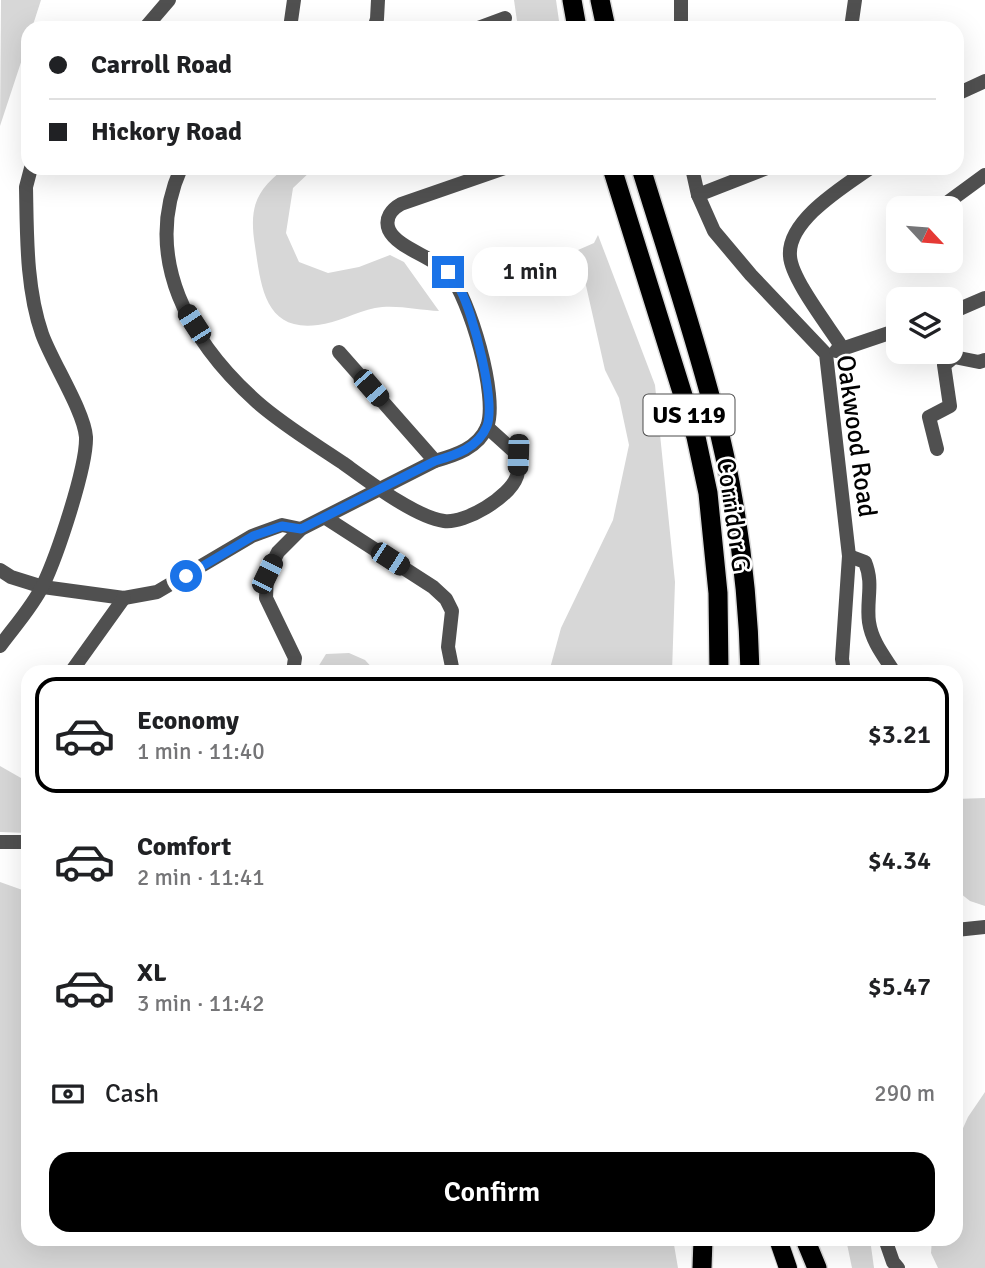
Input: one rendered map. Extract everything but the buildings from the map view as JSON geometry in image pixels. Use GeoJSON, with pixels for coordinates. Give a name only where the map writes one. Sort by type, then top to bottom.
{"type":"FeatureCollection","features":[{"type":"Feature","properties":{"kind":"highway"},"geometry":{"type":"LineString","coordinates":[[572,0],[576,21]]}},
{"type":"Feature","properties":{"kind":"highway"},"geometry":{"type":"LineString","coordinates":[[589,0],[593,21]]}},
{"type":"Feature","properties":{"kind":"highway"},"geometry":{"type":"LineString","coordinates":[[600,0],[604,21]]}},
{"type":"Feature","properties":{"kind":"highway","name":"Corridor G"},"geometry":{"type":"LineString","coordinates":[[614,175],[699,449],[708,493],[718,593],[719,665]]}},
{"type":"Feature","properties":{"kind":"highway","name":"Corridor G"},"geometry":{"type":"LineString","coordinates":[[643,175],[712,404],[741,549],[750,665]]}},
{"type":"Feature","properties":{"kind":"highway"},"geometry":{"type":"LineString","coordinates":[[702,1268],[703,1246]]}},
{"type":"Feature","properties":{"kind":"highway"},"geometry":{"type":"LineString","coordinates":[[808,1246],[817,1268]]}},
{"type":"Feature","properties":{"kind":"main road"},"geometry":{"type":"LineString","coordinates":[[780,1246],[788,1268]]}},
{"type":"Feature","properties":{"kind":"street"},"geometry":{"type":"LineString","coordinates":[[151,21],[169,0]]}},
{"type":"Feature","properties":{"kind":"street"},"geometry":{"type":"LineString","coordinates":[[291,21],[295,0]]}},
{"type":"Feature","properties":{"kind":"street"},"geometry":{"type":"LineString","coordinates":[[376,21],[377,0]]}},
{"type":"Feature","properties":{"kind":"street"},"geometry":{"type":"LineString","coordinates":[[681,0],[681,21]]}},
{"type":"Feature","properties":{"kind":"street"},"geometry":{"type":"LineString","coordinates":[[852,21],[855,0]]}},
{"type":"Feature","properties":{"kind":"street"},"geometry":{"type":"LineString","coordinates":[[497,21],[505,18]]}},
{"type":"Feature","properties":{"kind":"street"},"geometry":{"type":"LineString","coordinates":[[964,91],[985,81]]}},
{"type":"Feature","properties":{"kind":"street"},"geometry":{"type":"LineString","coordinates":[[0,646],[43,587],[70,507],[83,461],[86,436],[43,336],[34,305],[26,187],[29,175]]}},
{"type":"Feature","properties":{"kind":"street"},"geometry":{"type":"LineString","coordinates":[[178,175],[172,193],[166,235],[167,257],[180,303],[220,366],[259,403],[380,489],[430,518],[446,522],[465,519],[500,498],[517,477],[518,455],[487,426]]}},
{"type":"Feature","properties":{"kind":"street"},"geometry":{"type":"LineString","coordinates":[[294,665],[295,658],[267,598],[267,574],[278,552],[301,529],[435,461],[457,455],[474,445],[487,426],[490,410],[488,381],[461,291],[448,272],[395,237],[388,229],[387,218],[392,209],[401,204],[485,175]]}},
{"type":"Feature","properties":{"kind":"street","name":"Oakwood Road"},"geometry":{"type":"LineString","coordinates":[[694,175],[698,195],[714,230],[751,275],[826,354],[849,556],[843,665]]}},
{"type":"Feature","properties":{"kind":"street"},"geometry":{"type":"LineString","coordinates":[[698,195],[749,175]]}},
{"type":"Feature","properties":{"kind":"street"},"geometry":{"type":"LineString","coordinates":[[844,349],[796,276],[789,256],[794,236],[804,220],[834,193],[860,175]]}},
{"type":"Feature","properties":{"kind":"street"},"geometry":{"type":"LineString","coordinates":[[956,196],[985,175]]}},
{"type":"Feature","properties":{"kind":"street"},"geometry":{"type":"LineString","coordinates":[[963,307],[985,298]]}},
{"type":"Feature","properties":{"kind":"street"},"geometry":{"type":"LineString","coordinates":[[826,354],[886,334]]}},
{"type":"Feature","properties":{"kind":"street"},"geometry":{"type":"LineString","coordinates":[[339,352],[435,461]]}},
{"type":"Feature","properties":{"kind":"street"},"geometry":{"type":"LineString","coordinates":[[937,449],[929,417],[950,406],[944,365],[954,358],[979,362],[985,360]]}},
{"type":"Feature","properties":{"kind":"street"},"geometry":{"type":"LineString","coordinates":[[326,518],[433,587],[446,599],[452,611],[448,647],[452,665]]}},
{"type":"Feature","properties":{"kind":"street"},"geometry":{"type":"LineString","coordinates":[[0,570],[11,578],[43,587],[124,598],[157,592],[253,536],[282,526],[301,529]]}},
{"type":"Feature","properties":{"kind":"street"},"geometry":{"type":"LineString","coordinates":[[849,556],[865,562],[871,575],[869,620],[873,640],[889,665]]}},
{"type":"Feature","properties":{"kind":"street"},"geometry":{"type":"LineString","coordinates":[[76,665],[124,598]]}},
{"type":"Feature","properties":{"kind":"street"},"geometry":{"type":"LineString","coordinates":[[0,842],[21,842]]}},
{"type":"Feature","properties":{"kind":"street"},"geometry":{"type":"LineString","coordinates":[[963,929],[985,927]]}},
{"type":"Feature","properties":{"kind":"street"},"geometry":{"type":"LineString","coordinates":[[887,1246],[898,1268]]}},
{"type":"Feature","properties":{"kind":"shaded area"},"geometry":{"type":"Polygon","coordinates":[[[1,0],[41,0],[34,21],[21,21],[21,62],[0,126],[1,0]]]}},
{"type":"Feature","properties":{"kind":"shaded area"},"geometry":{"type":"Polygon","coordinates":[[[514,0],[556,0],[559,21],[517,21],[514,0]]]}},
{"type":"Feature","properties":{"kind":"shaded area"},"geometry":{"type":"Polygon","coordinates":[[[307,175],[293,188],[286,233],[299,262],[328,273],[359,267],[390,255],[404,262],[439,311],[382,307],[318,325],[300,325],[276,314],[269,304],[260,277],[253,233],[256,201],[275,176],[307,175]]]}},
{"type":"Feature","properties":{"kind":"shaded area"},"geometry":{"type":"Polygon","coordinates":[[[598,235],[655,385],[675,582],[672,665],[551,665],[561,628],[613,520],[629,445],[619,398],[605,370],[578,250],[594,243],[598,235]]]}},
{"type":"Feature","properties":{"kind":"shaded area"},"geometry":{"type":"Polygon","coordinates":[[[349,653],[370,665],[319,665],[326,654],[349,653]]]}},
{"type":"Feature","properties":{"kind":"shaded area"},"geometry":{"type":"Polygon","coordinates":[[[0,766],[21,778],[21,833],[0,832],[0,766]]]}},
{"type":"Feature","properties":{"kind":"shaded area"},"geometry":{"type":"Polygon","coordinates":[[[985,798],[985,906],[963,896],[963,799],[985,798]]]}},
{"type":"Feature","properties":{"kind":"shaded area"},"geometry":{"type":"Polygon","coordinates":[[[0,882],[21,890],[21,1246],[674,1246],[678,1268],[0,1268],[0,882]]]}},
{"type":"Feature","properties":{"kind":"shaded area"},"geometry":{"type":"Polygon","coordinates":[[[985,1092],[985,1268],[938,1268],[931,1253],[932,1246],[963,1246],[963,1128],[985,1092]]]}},
{"type":"Feature","properties":{"kind":"shaded area"},"geometry":{"type":"Polygon","coordinates":[[[847,1246],[871,1246],[874,1268],[852,1268],[847,1246]]]}},
{"type":"Feature","properties":{"kind":"route"},"geometry":{"type":"LineString","coordinates":[[186,576],[253,536],[282,526],[301,529],[435,461],[457,455],[474,445],[487,426],[490,410],[488,381],[461,291],[448,272]]}}]}
